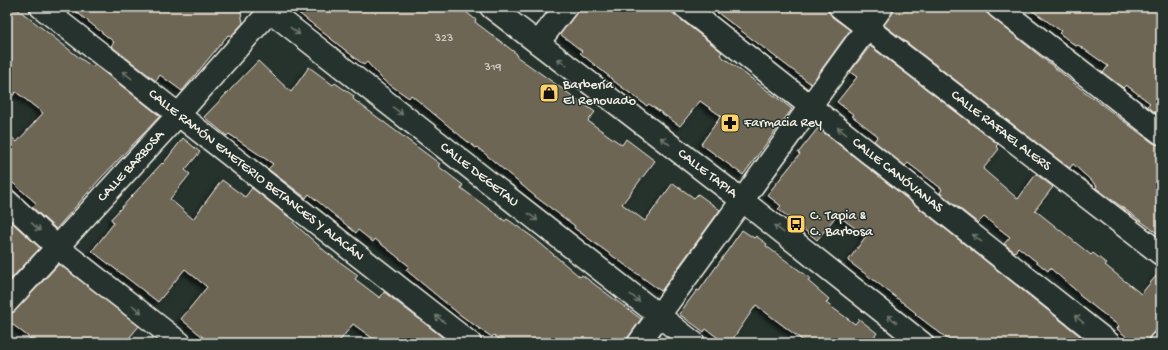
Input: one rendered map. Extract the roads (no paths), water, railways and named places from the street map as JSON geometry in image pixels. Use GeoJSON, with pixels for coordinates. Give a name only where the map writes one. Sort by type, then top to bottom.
{"type":"FeatureCollection","features":[{"type":"Feature","properties":{"kind":"street","name":"CALLE RAMÓN EMETERIO BETANCES Y ALACÁN"},"geometry":{"type":"LineString","coordinates":[[41,7],[470,343]]}},
{"type":"Feature","properties":{"kind":"street","name":"CALLE TAPIA"},"geometry":{"type":"LineString","coordinates":[[491,7],[743,201],[922,343]]}},
{"type":"Feature","properties":{"kind":"street"},"geometry":{"type":"LineString","coordinates":[[538,43],[566,7]]}},
{"type":"Feature","properties":{"kind":"street","name":"CALLE CANÓVANAS"},"geometry":{"type":"LineString","coordinates":[[686,7],[1109,343]]}},
{"type":"Feature","properties":{"kind":"street","name":"CALLE RAFAEL ALERS"},"geometry":{"type":"LineString","coordinates":[[840,7],[1161,254]]}},
{"type":"Feature","properties":{"kind":"street"},"geometry":{"type":"LineString","coordinates":[[639,343],[882,7]]}},
{"type":"Feature","properties":{"kind":"street"},"geometry":{"type":"LineString","coordinates":[[998,7],[1161,132]]}},
{"type":"Feature","properties":{"kind":"street","name":"CALLE BARBOSA"},"geometry":{"type":"LineString","coordinates":[[7,302],[178,115],[267,9]]}},
{"type":"Feature","properties":{"kind":"street","name":"CALLE DEGETAU"},"geometry":{"type":"LineString","coordinates":[[267,9],[694,343]]}},
{"type":"Feature","properties":{"kind":"street"},"geometry":{"type":"LineString","coordinates":[[7,201],[57,247],[180,343]]}},
{"type":"Feature","properties":{"kind":"place","name":"Barbería El Renovado"},"geometry":{"type":"Point","coordinates":[549,93]}},
{"type":"Feature","properties":{"kind":"place","name":"Farmacia Rey"},"geometry":{"type":"Point","coordinates":[730,123]}},
{"type":"Feature","properties":{"kind":"place","name":"C. Tapia & C. Barbosa"},"geometry":{"type":"Point","coordinates":[796,224]}}]}
